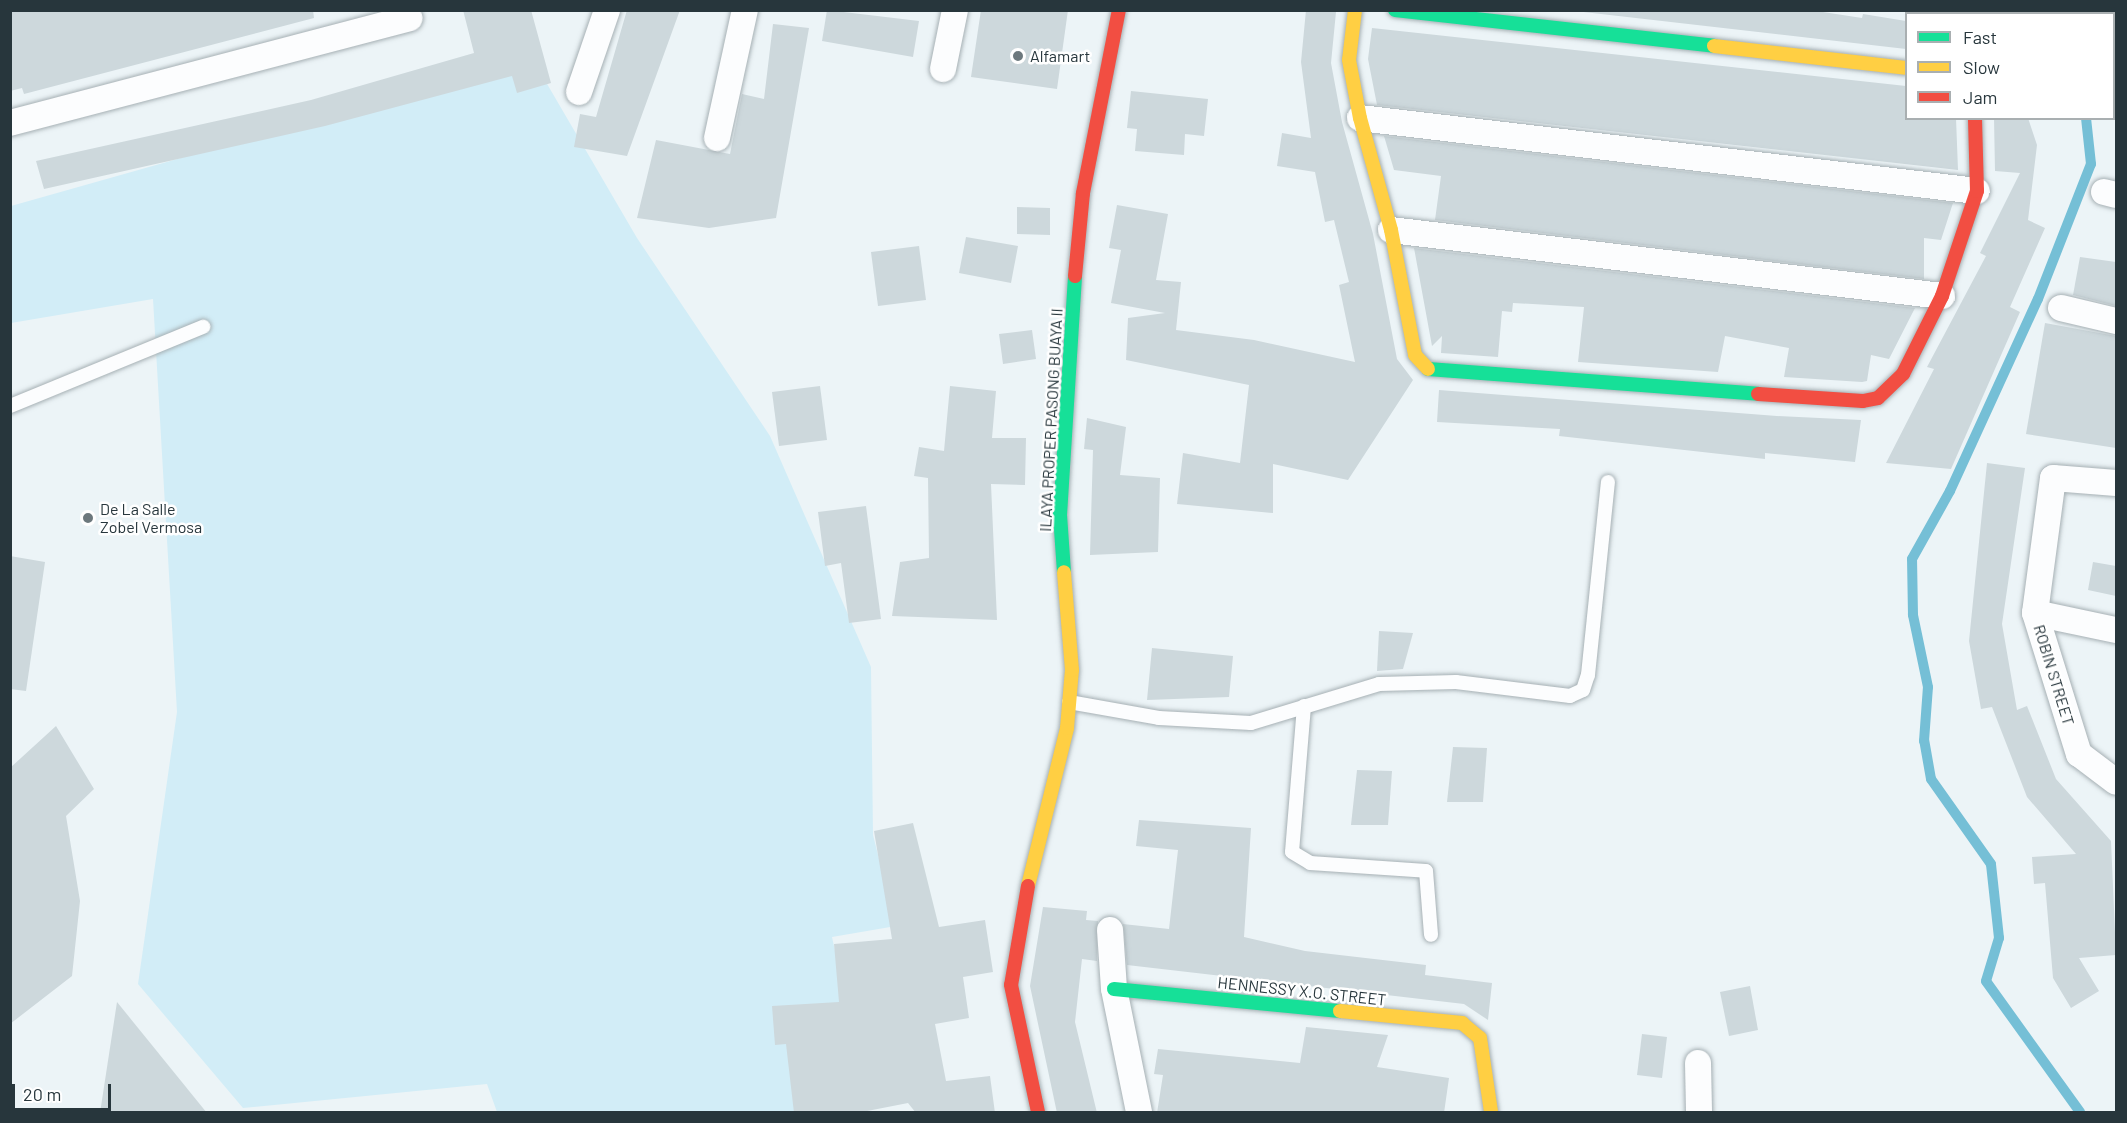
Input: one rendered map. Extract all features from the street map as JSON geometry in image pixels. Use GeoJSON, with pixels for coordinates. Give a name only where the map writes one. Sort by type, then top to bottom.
{"type":"FeatureCollection","features":[{"type":"Feature","properties":{"kind":"street"},"geometry":{"type":"LineString","coordinates":[[579,92],[607,10]]}},
{"type":"Feature","properties":{"kind":"street"},"geometry":{"type":"LineString","coordinates":[[717,138],[745,10]]}},
{"type":"Feature","properties":{"kind":"street"},"geometry":{"type":"LineString","coordinates":[[943,69],[955,10]]}},
{"type":"Feature","properties":{"kind":"street","name":"ILAYA PROPER PASONG BUAYA II"},"geometry":{"type":"LineString","coordinates":[[1038,1113],[1011,986],[1070,702],[1060,515],[1068,350],[1083,193],[1119,10]]}},
{"type":"Feature","properties":{"kind":"street"},"geometry":{"type":"LineString","coordinates":[[1355,10],[1349,60],[1360,118],[1391,230],[1415,355],[1430,371],[1863,401],[1893,389],[1942,296],[1977,192],[1975,120]]}},
{"type":"Feature","properties":{"kind":"street"},"geometry":{"type":"LineString","coordinates":[[1395,10],[1905,68]]}},
{"type":"Feature","properties":{"kind":"street"},"geometry":{"type":"LineString","coordinates":[[10,123],[409,18]]}},
{"type":"Feature","properties":{"kind":"street"},"geometry":{"type":"LineString","coordinates":[[1360,118],[1977,192]]}},
{"type":"Feature","properties":{"kind":"street"},"geometry":{"type":"LineString","coordinates":[[1391,230],[1942,296]]}},
{"type":"Feature","properties":{"kind":"street"},"geometry":{"type":"LineString","coordinates":[[2061,308],[2116,321]]}},
{"type":"Feature","properties":{"kind":"street","name":"ROBIN STREET"},"geometry":{"type":"LineString","coordinates":[[2116,483],[2053,478],[2035,613],[2079,754],[2116,782]]}},
{"type":"Feature","properties":{"kind":"street"},"geometry":{"type":"LineString","coordinates":[[2035,613],[2116,630]]}},
{"type":"Feature","properties":{"kind":"street"},"geometry":{"type":"LineString","coordinates":[[1110,930],[1113,989],[1139,1113]]}},
{"type":"Feature","properties":{"kind":"street","name":"HENNESSY X.O. STREET"},"geometry":{"type":"LineString","coordinates":[[1113,989],[1462,1023],[1480,1038],[1491,1113]]}},
{"type":"Feature","properties":{"kind":"street"},"geometry":{"type":"LineString","coordinates":[[1698,1063],[1699,1113]]}},
{"type":"Feature","properties":{"kind":"lane"},"geometry":{"type":"LineString","coordinates":[[10,406],[203,327]]}},
{"type":"Feature","properties":{"kind":"lane"},"geometry":{"type":"LineString","coordinates":[[1070,702],[1159,718],[1251,723],[1379,684],[1456,682],[1570,696],[1583,690],[1608,482]]}},
{"type":"Feature","properties":{"kind":"lane"},"geometry":{"type":"LineString","coordinates":[[1304,706],[1292,852],[1310,863],[1426,871],[1431,936]]}},
{"type":"Feature","properties":{"kind":"shaded area"},"geometry":{"type":"Polygon","coordinates":[[[481,73],[543,77],[637,238],[770,436],[871,667],[873,835],[896,926],[832,937],[851,1025],[818,1112],[497,1112],[487,1084],[243,1108],[138,984],[177,712],[153,299],[11,323],[11,206],[481,73]]]}},
{"type":"Feature","properties":{"kind":"building"},"geometry":{"type":"Polygon","coordinates":[[[10,10],[313,10],[314,18],[24,94],[22,88],[10,91],[10,10]]]}},
{"type":"Feature","properties":{"kind":"building"},"geometry":{"type":"Polygon","coordinates":[[[463,10],[531,10],[551,83],[517,93],[512,76],[325,126],[44,189],[36,161],[311,100],[474,53],[463,10]]]}},
{"type":"Feature","properties":{"kind":"building"},"geometry":{"type":"Polygon","coordinates":[[[627,10],[680,10],[627,156],[574,147],[580,114],[596,117],[627,10]]]}},
{"type":"Feature","properties":{"kind":"building"},"geometry":{"type":"Polygon","coordinates":[[[827,10],[919,21],[913,57],[822,41],[827,10]]]}},
{"type":"Feature","properties":{"kind":"building","name":"Alfamart"},"geometry":{"type":"Polygon","coordinates":[[[981,10],[1068,10],[1057,89],[971,77],[981,10]]]}},
{"type":"Feature","properties":{"kind":"building"},"geometry":{"type":"Polygon","coordinates":[[[1306,10],[1336,12],[1331,63],[1342,122],[1373,234],[1397,359],[1413,380],[1348,480],[1273,464],[1273,513],[1177,504],[1183,453],[1240,463],[1249,385],[1126,360],[1128,318],[1165,313],[1111,303],[1121,250],[1109,248],[1117,205],[1168,214],[1156,280],[1181,282],[1176,330],[1254,340],[1355,362],[1339,285],[1349,282],[1334,220],[1325,222],[1315,172],[1277,166],[1282,133],[1311,138],[1301,62],[1306,10]]]}},
{"type":"Feature","properties":{"kind":"building"},"geometry":{"type":"Polygon","coordinates":[[[1566,10],[1810,10],[1862,18],[1863,14],[1905,21],[1905,49],[1566,10]]]}},
{"type":"Feature","properties":{"kind":"building"},"geometry":{"type":"Polygon","coordinates":[[[773,24],[809,28],[776,218],[709,228],[637,218],[656,140],[730,154],[742,94],[764,99],[773,24]]]}},
{"type":"Feature","properties":{"kind":"building"},"geometry":{"type":"Polygon","coordinates":[[[1372,28],[1905,86],[1905,120],[1956,120],[1958,170],[1377,105],[1368,59],[1372,28]]]}},
{"type":"Feature","properties":{"kind":"building"},"geometry":{"type":"Polygon","coordinates":[[[1131,91],[1208,99],[1204,136],[1185,134],[1184,155],[1135,151],[1137,129],[1127,128],[1131,91]]]}},
{"type":"Feature","properties":{"kind":"building"},"geometry":{"type":"Polygon","coordinates":[[[1994,120],[2029,120],[2037,145],[2028,220],[2045,228],[2010,307],[2020,312],[1951,469],[1886,463],[1934,369],[1927,367],[1986,256],[1980,253],[2020,173],[1995,171],[1994,120]]]}},
{"type":"Feature","properties":{"kind":"building"},"geometry":{"type":"Polygon","coordinates":[[[1384,136],[1953,203],[1941,240],[1924,238],[1924,279],[1435,220],[1441,176],[1394,170],[1384,136]]]}},
{"type":"Feature","properties":{"kind":"building"},"geometry":{"type":"Polygon","coordinates":[[[1017,207],[1050,208],[1050,235],[1017,234],[1017,207]]]}},
{"type":"Feature","properties":{"kind":"building"},"geometry":{"type":"Polygon","coordinates":[[[966,237],[1018,246],[1011,283],[959,273],[966,237]]]}},
{"type":"Feature","properties":{"kind":"building"},"geometry":{"type":"Polygon","coordinates":[[[919,246],[926,300],[878,306],[871,252],[919,246]]]}},
{"type":"Feature","properties":{"kind":"building"},"geometry":{"type":"Polygon","coordinates":[[[1414,248],[1915,308],[1889,359],[1871,355],[1867,381],[1862,382],[1784,377],[1789,348],[1725,336],[1718,372],[1578,362],[1584,307],[1513,303],[1512,312],[1502,311],[1498,357],[1441,353],[1442,336],[1432,346],[1414,248]]]}},
{"type":"Feature","properties":{"kind":"building"},"geometry":{"type":"Polygon","coordinates":[[[2080,257],[2116,262],[2116,306],[2073,295],[2080,257]]]}},
{"type":"Feature","properties":{"kind":"building"},"geometry":{"type":"Polygon","coordinates":[[[2045,323],[2116,336],[2116,448],[2026,434],[2045,323]]]}},
{"type":"Feature","properties":{"kind":"building"},"geometry":{"type":"Polygon","coordinates":[[[1032,330],[1036,359],[1003,364],[999,334],[1032,330]]]}},
{"type":"Feature","properties":{"kind":"building"},"geometry":{"type":"Polygon","coordinates":[[[820,386],[827,440],[779,446],[772,392],[820,386]]]}},
{"type":"Feature","properties":{"kind":"building"},"geometry":{"type":"Polygon","coordinates":[[[950,386],[996,391],[992,438],[1026,438],[1025,485],[991,484],[997,620],[892,616],[900,562],[929,558],[928,478],[914,476],[919,447],[944,451],[950,386]]]}},
{"type":"Feature","properties":{"kind":"building"},"geometry":{"type":"Polygon","coordinates":[[[1439,390],[1777,416],[1861,420],[1855,462],[1765,453],[1765,459],[1559,436],[1560,429],[1437,422],[1439,390]]]}},
{"type":"Feature","properties":{"kind":"building"},"geometry":{"type":"Polygon","coordinates":[[[1087,418],[1126,427],[1120,475],[1160,478],[1158,552],[1090,555],[1093,450],[1084,449],[1087,418]]]}},
{"type":"Feature","properties":{"kind":"building"},"geometry":{"type":"Polygon","coordinates":[[[1987,463],[2025,468],[2002,624],[2017,710],[2027,706],[2056,779],[2111,841],[2116,955],[2079,958],[2099,991],[2071,1008],[2053,978],[2045,883],[2034,884],[2032,857],[2076,854],[2027,797],[1992,707],[1981,709],[1969,641],[1987,463]]]}},
{"type":"Feature","properties":{"kind":"building"},"geometry":{"type":"Polygon","coordinates":[[[866,506],[881,619],[849,623],[841,563],[825,566],[818,512],[866,506]]]}},
{"type":"Feature","properties":{"kind":"building"},"geometry":{"type":"Polygon","coordinates":[[[10,556],[45,562],[26,691],[10,689],[10,556]]]}},
{"type":"Feature","properties":{"kind":"building"},"geometry":{"type":"Polygon","coordinates":[[[2093,562],[2116,566],[2116,596],[2088,590],[2093,562]]]}},
{"type":"Feature","properties":{"kind":"building"},"geometry":{"type":"Polygon","coordinates":[[[1379,631],[1413,633],[1403,669],[1377,671],[1379,631]]]}},
{"type":"Feature","properties":{"kind":"building"},"geometry":{"type":"Polygon","coordinates":[[[1152,648],[1233,656],[1229,697],[1147,700],[1152,648]]]}},
{"type":"Feature","properties":{"kind":"building"},"geometry":{"type":"Polygon","coordinates":[[[56,726],[94,789],[66,816],[80,901],[72,976],[10,1024],[10,768],[56,726]]]}},
{"type":"Feature","properties":{"kind":"building"},"geometry":{"type":"Polygon","coordinates":[[[1453,747],[1487,748],[1483,802],[1447,802],[1453,747]]]}},
{"type":"Feature","properties":{"kind":"building"},"geometry":{"type":"Polygon","coordinates":[[[1357,770],[1392,771],[1388,825],[1351,825],[1357,770]]]}},
{"type":"Feature","properties":{"kind":"building"},"geometry":{"type":"Polygon","coordinates":[[[1139,820],[1251,828],[1244,937],[1305,951],[1426,965],[1425,975],[1492,983],[1488,1020],[1464,1004],[1127,965],[1123,924],[1169,929],[1178,850],[1136,846],[1139,820]]]}},
{"type":"Feature","properties":{"kind":"building"},"geometry":{"type":"Polygon","coordinates":[[[913,823],[939,927],[985,920],[993,972],[963,977],[969,1018],[935,1024],[946,1081],[990,1076],[995,1113],[916,1113],[908,1103],[857,1113],[794,1113],[786,1044],[775,1045],[772,1006],[839,1002],[834,944],[892,939],[874,831],[913,823]]]}},
{"type":"Feature","properties":{"kind":"building"},"geometry":{"type":"Polygon","coordinates":[[[1043,907],[1087,911],[1086,920],[1098,921],[1097,961],[1082,959],[1075,1022],[1097,1113],[1057,1113],[1030,986],[1043,907]]]}},
{"type":"Feature","properties":{"kind":"building"},"geometry":{"type":"Polygon","coordinates":[[[1750,986],[1758,1030],[1729,1036],[1720,992],[1750,986]]]}},
{"type":"Feature","properties":{"kind":"building"},"geometry":{"type":"Polygon","coordinates":[[[117,1002],[207,1113],[100,1113],[117,1002]]]}},
{"type":"Feature","properties":{"kind":"building"},"geometry":{"type":"Polygon","coordinates":[[[1306,1027],[1388,1035],[1377,1067],[1449,1078],[1444,1113],[1157,1113],[1163,1075],[1154,1074],[1158,1049],[1300,1063],[1306,1027]]]}},
{"type":"Feature","properties":{"kind":"building"},"geometry":{"type":"Polygon","coordinates":[[[1642,1034],[1667,1037],[1662,1078],[1637,1075],[1642,1034]]]}},
{"type":"Feature","properties":{"kind":"waterway"},"geometry":{"type":"LineString","coordinates":[[2080,1112],[1986,981],[1999,938],[1991,864],[1931,779],[1924,741],[1928,687],[1913,615],[1912,559],[1950,491],[2038,299],[2091,164],[2086,120]]}},
{"type":"Feature","properties":{"kind":"traffic: fast"},"geometry":{"type":"LineString","coordinates":[[1395,10],[1714,46]]}},
{"type":"Feature","properties":{"kind":"traffic: fast"},"geometry":{"type":"LineString","coordinates":[[1064,572],[1060,515],[1075,276]]}},
{"type":"Feature","properties":{"kind":"traffic: fast"},"geometry":{"type":"LineString","coordinates":[[1428,369],[1758,394]]}},
{"type":"Feature","properties":{"kind":"traffic: fast"},"geometry":{"type":"LineString","coordinates":[[1114,989],[1340,1011]]}},
{"type":"Feature","properties":{"kind":"traffic: slow"},"geometry":{"type":"LineString","coordinates":[[1355,10],[1349,60],[1360,118],[1391,230],[1415,355],[1428,369]]}},
{"type":"Feature","properties":{"kind":"traffic: slow"},"geometry":{"type":"LineString","coordinates":[[1714,46],[1905,68]]}},
{"type":"Feature","properties":{"kind":"traffic: slow"},"geometry":{"type":"LineString","coordinates":[[1028,886],[1067,728],[1072,670],[1064,572]]}},
{"type":"Feature","properties":{"kind":"traffic: slow"},"geometry":{"type":"LineString","coordinates":[[1340,1011],[1462,1023],[1480,1038],[1491,1112]]}},
{"type":"Feature","properties":{"kind":"traffic: jam"},"geometry":{"type":"LineString","coordinates":[[1075,276],[1083,193],[1119,10]]}},
{"type":"Feature","properties":{"kind":"traffic: jam"},"geometry":{"type":"LineString","coordinates":[[1758,394],[1863,401],[1878,398],[1903,374],[1942,296],[1977,191],[1975,120]]}},
{"type":"Feature","properties":{"kind":"traffic: jam"},"geometry":{"type":"LineString","coordinates":[[1028,886],[1011,985],[1038,1112]]}},
{"type":"Feature","properties":{"kind":"place","name":"Alfamart"},"geometry":{"type":"Point","coordinates":[1018,56]}},
{"type":"Feature","properties":{"kind":"place","name":"De La Salle Zobel Vermosa"},"geometry":{"type":"Point","coordinates":[88,518]}}]}
